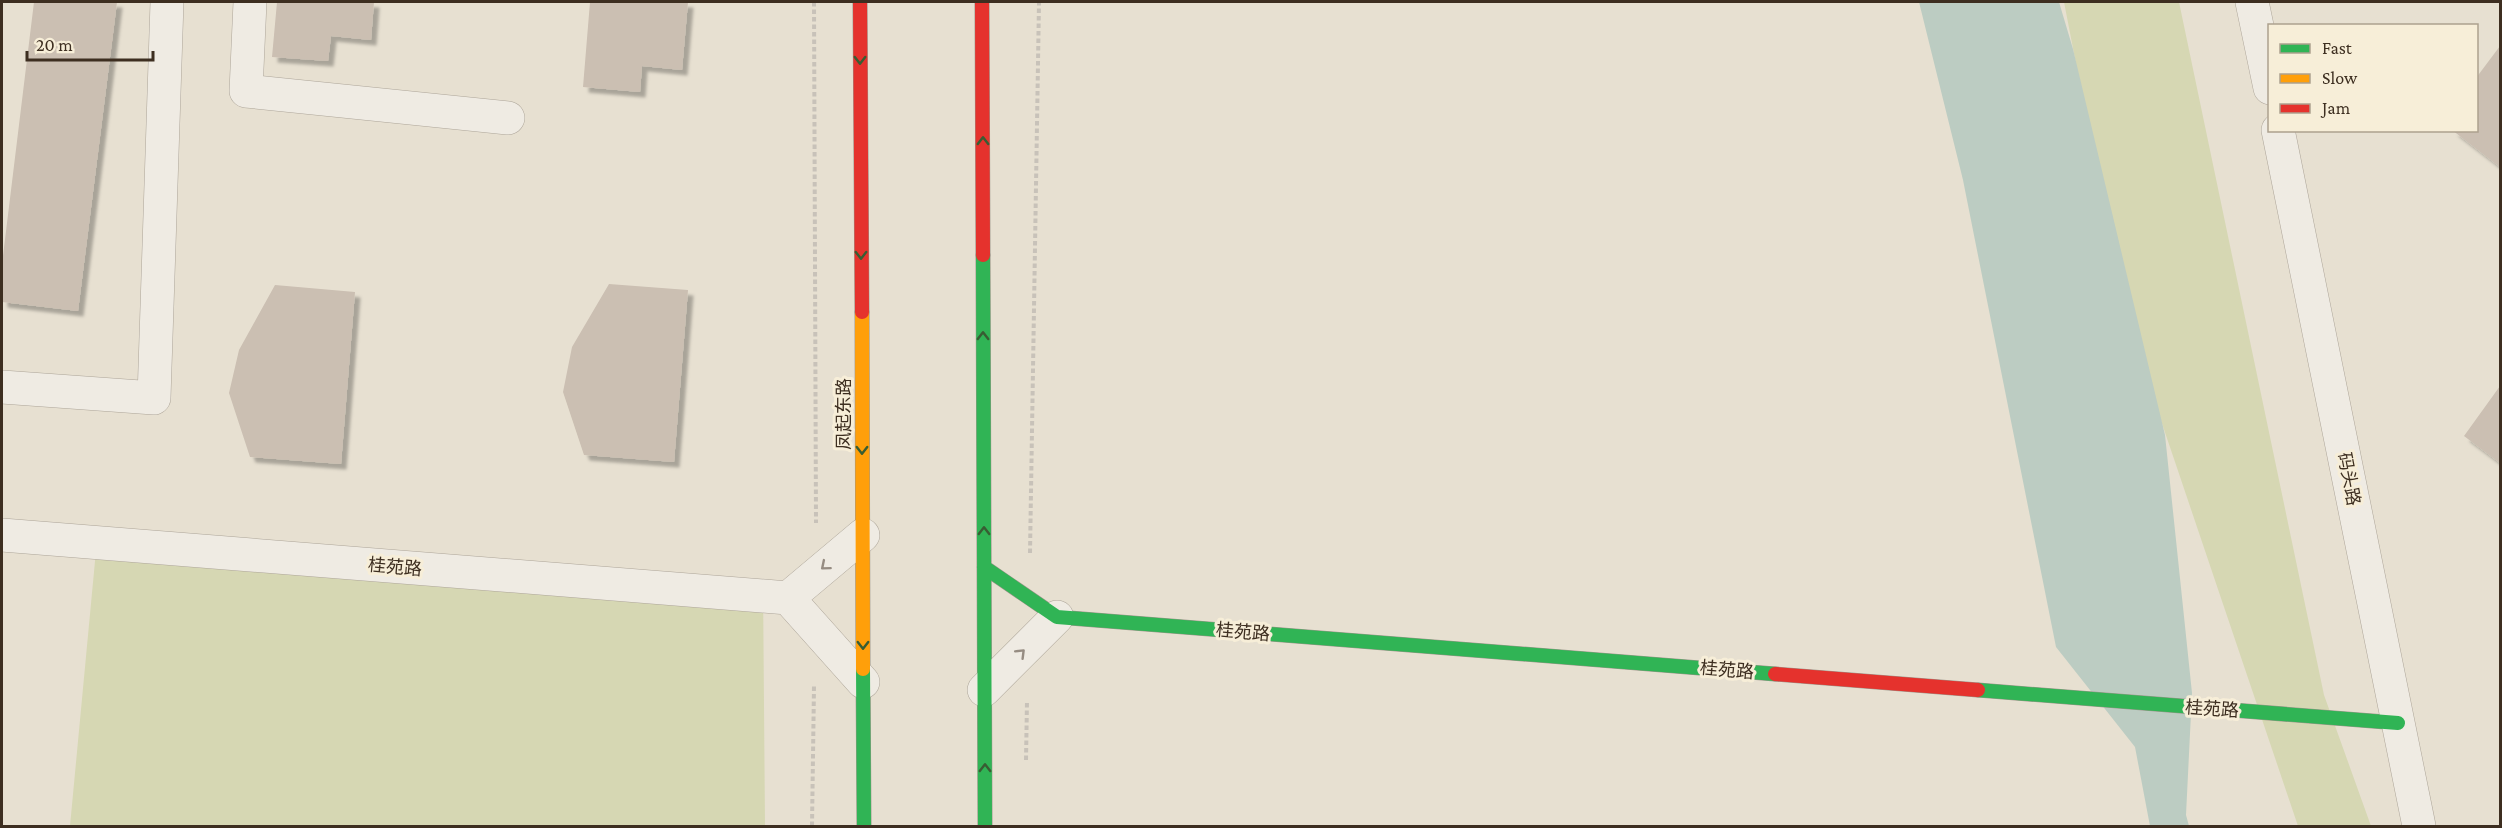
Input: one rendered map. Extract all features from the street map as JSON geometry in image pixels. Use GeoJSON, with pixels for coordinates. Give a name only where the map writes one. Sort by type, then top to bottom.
{"type":"FeatureCollection","features":[{"type":"Feature","properties":{"kind":"main road","name":"凤起东路"},"geometry":{"type":"LineString","coordinates":[[860,2],[864,826]]}},
{"type":"Feature","properties":{"kind":"main road"},"geometry":{"type":"LineString","coordinates":[[982,2],[985,826]]}},
{"type":"Feature","properties":{"kind":"main road","name":"桂苑路"},"geometry":{"type":"LineString","coordinates":[[984,567],[1057,617],[2398,723]]}},
{"type":"Feature","properties":{"kind":"street"},"geometry":{"type":"LineString","coordinates":[[2,387],[154,398],[167,2]]}},
{"type":"Feature","properties":{"kind":"street"},"geometry":{"type":"LineString","coordinates":[[250,2],[246,92],[508,118]]}},
{"type":"Feature","properties":{"kind":"street"},"geometry":{"type":"LineString","coordinates":[[2252,2],[2268,78]]}},
{"type":"Feature","properties":{"kind":"street","name":"码头路"},"geometry":{"type":"LineString","coordinates":[[2278,132],[2419,826]]}},
{"type":"Feature","properties":{"kind":"street"},"geometry":{"type":"LineString","coordinates":[[863,535],[788,598],[863,682]]}},
{"type":"Feature","properties":{"kind":"street","name":"桂苑路"},"geometry":{"type":"LineString","coordinates":[[2,536],[788,598]]}},
{"type":"Feature","properties":{"kind":"street"},"geometry":{"type":"LineString","coordinates":[[984,690],[1057,617]]}},
{"type":"Feature","properties":{"kind":"path"},"geometry":{"type":"LineString","coordinates":[[814,2],[816,574]]}},
{"type":"Feature","properties":{"kind":"path"},"geometry":{"type":"LineString","coordinates":[[1029,598],[1039,2]]}},
{"type":"Feature","properties":{"kind":"path"},"geometry":{"type":"LineString","coordinates":[[812,826],[815,628]]}},
{"type":"Feature","properties":{"kind":"path"},"geometry":{"type":"LineString","coordinates":[[1026,770],[1028,645]]}},
{"type":"Feature","properties":{"kind":"green space"},"geometry":{"type":"Polygon","coordinates":[[[2064,2],[2179,2],[2324,695],[2371,826],[2298,826],[2124,311],[2064,2]]]}},
{"type":"Feature","properties":{"kind":"green space"},"geometry":{"type":"Polygon","coordinates":[[[97,540],[763,584],[765,826],[70,826],[97,540]]]}},
{"type":"Feature","properties":{"kind":"shaded area"},"geometry":{"type":"Polygon","coordinates":[[[1919,2],[2059,2],[2073,49],[2165,435],[2192,693],[2186,815],[2189,826],[2150,826],[2135,747],[2056,647],[1963,180],[1919,2]]]}},
{"type":"Feature","properties":{"kind":"building"},"geometry":{"type":"Polygon","coordinates":[[[34,2],[117,2],[78,311],[2,302],[2,264],[34,2]]]}},
{"type":"Feature","properties":{"kind":"building"},"geometry":{"type":"Polygon","coordinates":[[[277,2],[374,2],[371,40],[331,36],[328,61],[272,57],[277,2]]]}},
{"type":"Feature","properties":{"kind":"building"},"geometry":{"type":"Polygon","coordinates":[[[590,2],[688,2],[682,70],[642,66],[640,92],[583,87],[590,2]]]}},
{"type":"Feature","properties":{"kind":"building"},"geometry":{"type":"Polygon","coordinates":[[[2500,46],[2500,167],[2455,132],[2478,132],[2478,75],[2500,46]]]}},
{"type":"Feature","properties":{"kind":"building"},"geometry":{"type":"Polygon","coordinates":[[[609,284],[688,290],[674,462],[584,455],[563,392],[572,347],[609,284]]]}},
{"type":"Feature","properties":{"kind":"building"},"geometry":{"type":"Polygon","coordinates":[[[275,285],[355,292],[341,464],[250,457],[229,393],[239,350],[275,285]]]}},
{"type":"Feature","properties":{"kind":"building"},"geometry":{"type":"Polygon","coordinates":[[[2500,386],[2500,463],[2464,436],[2500,386]]]}},
{"type":"Feature","properties":{"kind":"traffic: fast"},"geometry":{"type":"LineString","coordinates":[[983,255],[985,826]]}},
{"type":"Feature","properties":{"kind":"traffic: fast"},"geometry":{"type":"LineString","coordinates":[[984,567],[1057,617],[1775,674]]}},
{"type":"Feature","properties":{"kind":"traffic: fast"},"geometry":{"type":"LineString","coordinates":[[863,669],[864,826]]}},
{"type":"Feature","properties":{"kind":"traffic: fast"},"geometry":{"type":"LineString","coordinates":[[1978,690],[2398,723]]}},
{"type":"Feature","properties":{"kind":"traffic: slow"},"geometry":{"type":"LineString","coordinates":[[862,312],[863,669]]}},
{"type":"Feature","properties":{"kind":"traffic: jam"},"geometry":{"type":"LineString","coordinates":[[860,2],[862,312]]}},
{"type":"Feature","properties":{"kind":"traffic: jam"},"geometry":{"type":"LineString","coordinates":[[982,2],[983,255]]}},
{"type":"Feature","properties":{"kind":"traffic: jam"},"geometry":{"type":"LineString","coordinates":[[1775,674],[1978,690]]}}]}
